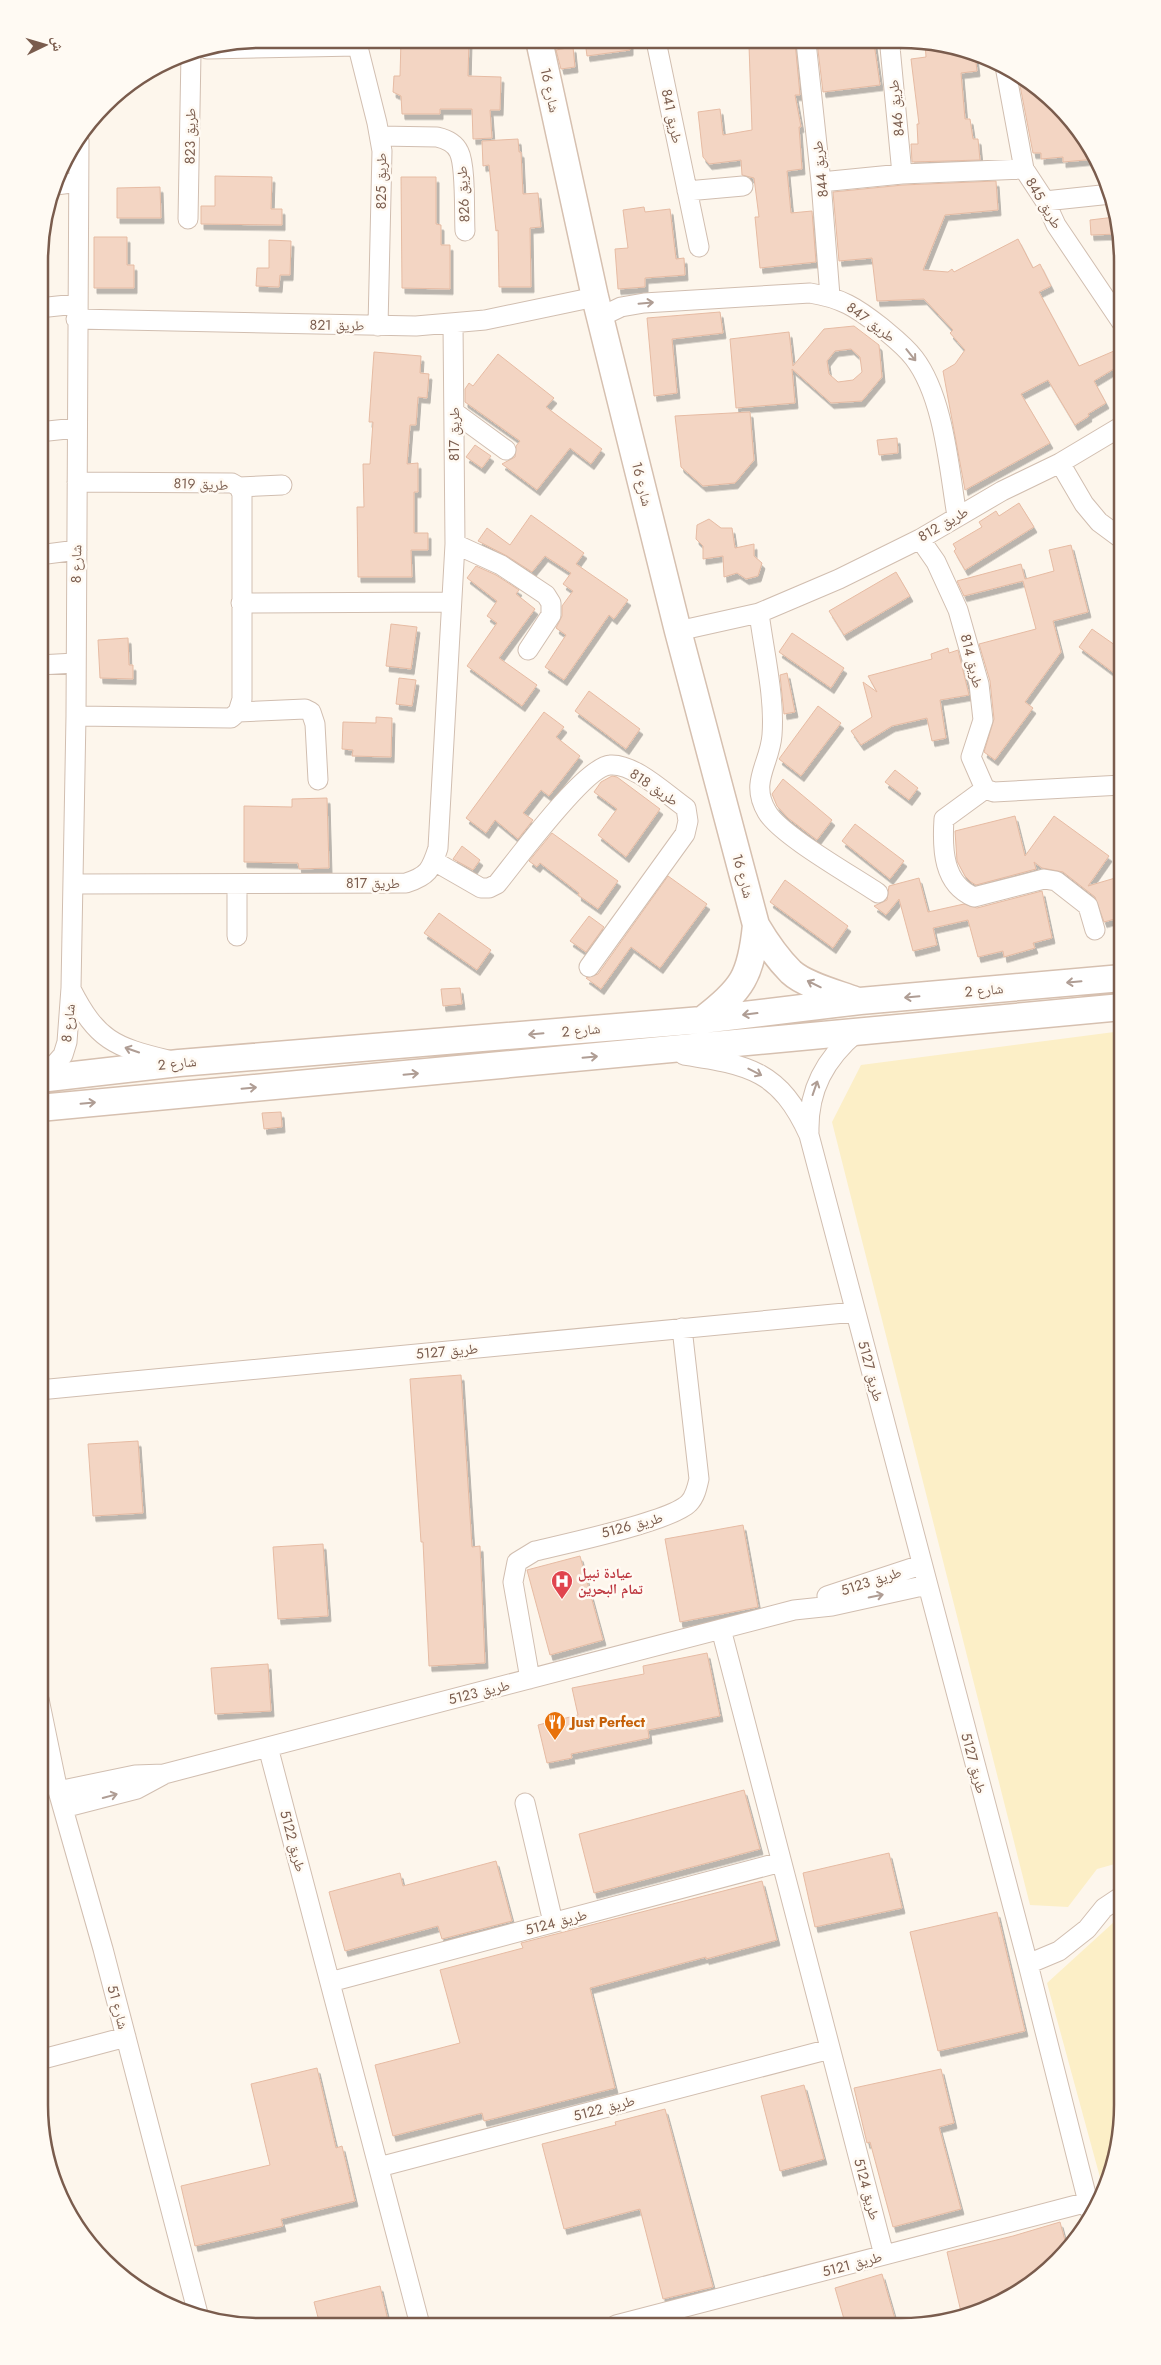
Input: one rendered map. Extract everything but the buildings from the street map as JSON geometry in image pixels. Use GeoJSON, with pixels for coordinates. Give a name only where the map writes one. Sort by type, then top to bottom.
{"type":"FeatureCollection","features":[{"type":"Feature","properties":{"kind":"main road","name":"شارع 16"},"geometry":{"type":"LineString","coordinates":[[541,48],[597,307],[678,631],[756,925],[772,950],[792,973],[820,988],[860,1001]]}},
{"type":"Feature","properties":{"kind":"main road","name":"شارع 16"},"geometry":{"type":"LineString","coordinates":[[702,1020],[726,1002],[744,982],[753,958],[756,925]]}},
{"type":"Feature","properties":{"kind":"main road","name":"شارع 2"},"geometry":{"type":"LineString","coordinates":[[48,1078],[179,1062],[702,1020],[860,1001],[1114,979]]}},
{"type":"Feature","properties":{"kind":"main road","name":"شارع 2"},"geometry":{"type":"LineString","coordinates":[[48,1107],[1114,1008]]}},
{"type":"Feature","properties":{"kind":"street","name":"طريق 825"},"geometry":{"type":"LineString","coordinates":[[358,48],[380,136],[382,166],[378,326]]}},
{"type":"Feature","properties":{"kind":"street","name":"طريق 841"},"geometry":{"type":"LineString","coordinates":[[657,48],[699,247]]}},
{"type":"Feature","properties":{"kind":"street","name":"طريق 844"},"geometry":{"type":"LineString","coordinates":[[807,48],[822,182],[830,296]]}},
{"type":"Feature","properties":{"kind":"street","name":"طريق 846"},"geometry":{"type":"LineString","coordinates":[[890,48],[902,174]]}},
{"type":"Feature","properties":{"kind":"street","name":"طريق 823"},"geometry":{"type":"LineString","coordinates":[[188,219],[191,59]]}},
{"type":"Feature","properties":{"kind":"street","name":"طريق 845"},"geometry":{"type":"LineString","coordinates":[[1008,76],[1024,169],[1056,225],[1114,311]]}},
{"type":"Feature","properties":{"kind":"street","name":"طريق 826"},"geometry":{"type":"LineString","coordinates":[[380,136],[443,138],[455,146],[459,151],[462,164],[465,231]]}},
{"type":"Feature","properties":{"kind":"street","name":"شارع 8"},"geometry":{"type":"LineString","coordinates":[[48,1071],[63,1055],[67,1042],[71,988],[76,716],[76,312],[79,149]]}},
{"type":"Feature","properties":{"kind":"street"},"geometry":{"type":"LineString","coordinates":[[822,182],[902,174],[1024,169]]}},
{"type":"Feature","properties":{"kind":"street"},"geometry":{"type":"LineString","coordinates":[[62,183],[78,182]]}},
{"type":"Feature","properties":{"kind":"street"},"geometry":{"type":"LineString","coordinates":[[687,192],[743,186]]}},
{"type":"Feature","properties":{"kind":"street"},"geometry":{"type":"LineString","coordinates":[[1044,201],[1103,195]]}},
{"type":"Feature","properties":{"kind":"street","name":"طريق 847"},"geometry":{"type":"LineString","coordinates":[[597,307],[621,308],[644,303],[810,293],[830,296],[857,309],[903,345],[924,374],[937,407],[958,516]]}},
{"type":"Feature","properties":{"kind":"street","name":"طريق 821"},"geometry":{"type":"LineString","coordinates":[[48,309],[76,312],[378,326],[453,324],[517,314],[597,307]]}},
{"type":"Feature","properties":{"kind":"street","name":"طريق 817"},"geometry":{"type":"LineString","coordinates":[[74,884],[406,884],[423,878],[434,861],[438,848],[454,544],[453,324]]}},
{"type":"Feature","properties":{"kind":"street"},"geometry":{"type":"LineString","coordinates":[[454,412],[506,450]]}},
{"type":"Feature","properties":{"kind":"street"},"geometry":{"type":"LineString","coordinates":[[48,431],[76,428]]}},
{"type":"Feature","properties":{"kind":"street","name":"طريق 812"},"geometry":{"type":"LineString","coordinates":[[678,631],[759,614],[839,579],[920,538],[1002,491],[1060,463],[1114,431]]}},
{"type":"Feature","properties":{"kind":"street"},"geometry":{"type":"LineString","coordinates":[[1060,463],[1084,504],[1099,522],[1114,533]]}},
{"type":"Feature","properties":{"kind":"street","name":"طريق 819"},"geometry":{"type":"LineString","coordinates":[[77,482],[232,483],[238,487],[242,494],[242,699],[238,712]]}},
{"type":"Feature","properties":{"kind":"street"},"geometry":{"type":"LineString","coordinates":[[238,487],[282,485]]}},
{"type":"Feature","properties":{"kind":"street","name":"طريق 814"},"geometry":{"type":"LineString","coordinates":[[920,538],[936,562],[958,610],[979,684],[984,720],[971,757],[985,789]]}},
{"type":"Feature","properties":{"kind":"street"},"geometry":{"type":"LineString","coordinates":[[454,544],[501,565],[546,595],[551,603],[551,615],[528,650]]}},
{"type":"Feature","properties":{"kind":"street"},"geometry":{"type":"LineString","coordinates":[[48,554],[77,550]]}},
{"type":"Feature","properties":{"kind":"street"},"geometry":{"type":"LineString","coordinates":[[241,603],[451,602]]}},
{"type":"Feature","properties":{"kind":"street"},"geometry":{"type":"LineString","coordinates":[[759,614],[772,710],[772,735],[769,755],[761,769],[759,790],[767,812],[782,829],[878,893]]}},
{"type":"Feature","properties":{"kind":"street"},"geometry":{"type":"LineString","coordinates":[[48,665],[76,663]]}},
{"type":"Feature","properties":{"kind":"street"},"geometry":{"type":"LineString","coordinates":[[76,716],[231,718],[238,712],[298,709],[311,712],[315,724],[318,780]]}},
{"type":"Feature","properties":{"kind":"street","name":"طريق 818"},"geometry":{"type":"LineString","coordinates":[[434,861],[481,888],[489,888],[497,884],[556,810],[594,773],[608,765],[626,767],[640,775],[686,808],[688,821],[685,834],[589,967]]}},
{"type":"Feature","properties":{"kind":"street"},"geometry":{"type":"LineString","coordinates":[[1094,930],[1088,906],[1056,881],[1044,879],[974,897],[963,892],[951,879],[943,844],[944,819],[985,789],[994,792],[1114,786]]}},
{"type":"Feature","properties":{"kind":"street"},"geometry":{"type":"LineString","coordinates":[[237,884],[237,936]]}},
{"type":"Feature","properties":{"kind":"street","name":"شارع 8"},"geometry":{"type":"LineString","coordinates":[[71,988],[91,1024],[106,1038],[132,1051],[179,1062]]}},
{"type":"Feature","properties":{"kind":"street","name":"طريق 5127"},"geometry":{"type":"LineString","coordinates":[[809,1136],[812,1098],[818,1078],[842,1045],[857,1032]]}},
{"type":"Feature","properties":{"kind":"street","name":"طريق 5127"},"geometry":{"type":"LineString","coordinates":[[656,1051],[730,1062],[752,1069],[772,1081],[788,1097],[800,1116],[809,1136],[1028,1964],[1089,2204]]}},
{"type":"Feature","properties":{"kind":"street","name":"طريق 5127"},"geometry":{"type":"LineString","coordinates":[[48,1389],[855,1312]]}},
{"type":"Feature","properties":{"kind":"street","name":"طريق 5126"},"geometry":{"type":"LineString","coordinates":[[530,1679],[513,1582],[517,1562],[536,1552],[670,1515],[690,1503],[696,1492],[699,1479],[682,1328]]}},
{"type":"Feature","properties":{"kind":"street","name":"طريق 5123"},"geometry":{"type":"LineString","coordinates":[[61,1800],[137,1789],[164,1774],[794,1610],[823,1598],[921,1565]]}},
{"type":"Feature","properties":{"kind":"street","name":"طريق 5123"},"geometry":{"type":"LineString","coordinates":[[794,1610],[832,1606],[927,1585]]}},
{"type":"Feature","properties":{"kind":"street","name":"طريق 5124"},"geometry":{"type":"LineString","coordinates":[[721,1629],[884,2255]]}},
{"type":"Feature","properties":{"kind":"street","name":"شارع 51"},"geometry":{"type":"LineString","coordinates":[[48,1740],[61,1800],[126,2037],[196,2307]]}},
{"type":"Feature","properties":{"kind":"street","name":"طريق 5122"},"geometry":{"type":"LineString","coordinates":[[268,1746],[418,2318]]}},
{"type":"Feature","properties":{"kind":"street"},"geometry":{"type":"LineString","coordinates":[[525,1803],[554,1922]]}},
{"type":"Feature","properties":{"kind":"street","name":"طريق 5124"},"geometry":{"type":"LineString","coordinates":[[330,1982],[781,1862]]}},
{"type":"Feature","properties":{"kind":"street"},"geometry":{"type":"LineString","coordinates":[[1028,1964],[1059,1951],[1087,1929],[1104,1908],[1114,1901]]}},
{"type":"Feature","properties":{"kind":"street"},"geometry":{"type":"LineString","coordinates":[[48,2058],[126,2037]]}},
{"type":"Feature","properties":{"kind":"street","name":"طريق 5122"},"geometry":{"type":"LineString","coordinates":[[379,2168],[830,2050]]}},
{"type":"Feature","properties":{"kind":"street","name":"طريق 5121"},"geometry":{"type":"LineString","coordinates":[[643,2318],[884,2255],[1086,2209]]}},
{"type":"Feature","properties":{"kind":"sand"},"geometry":{"type":"Polygon","coordinates":[[[1114,1032],[1114,1864],[1097,1869],[1068,1907],[1030,1905],[832,1122],[861,1065],[1114,1032]]]}},
{"type":"Feature","properties":{"kind":"sand"},"geometry":{"type":"Polygon","coordinates":[[[1114,1922],[1114,2104],[1112,2132],[1100,2178],[1047,1983],[1114,1922]]]}},
{"type":"Feature","properties":{"kind":"place","name":"عيادة نبيل تمام البحرين"},"geometry":{"type":"Point","coordinates":[562,1600]}},
{"type":"Feature","properties":{"kind":"place","name":"Just Perfect"},"geometry":{"type":"Point","coordinates":[555,1741]}}]}
